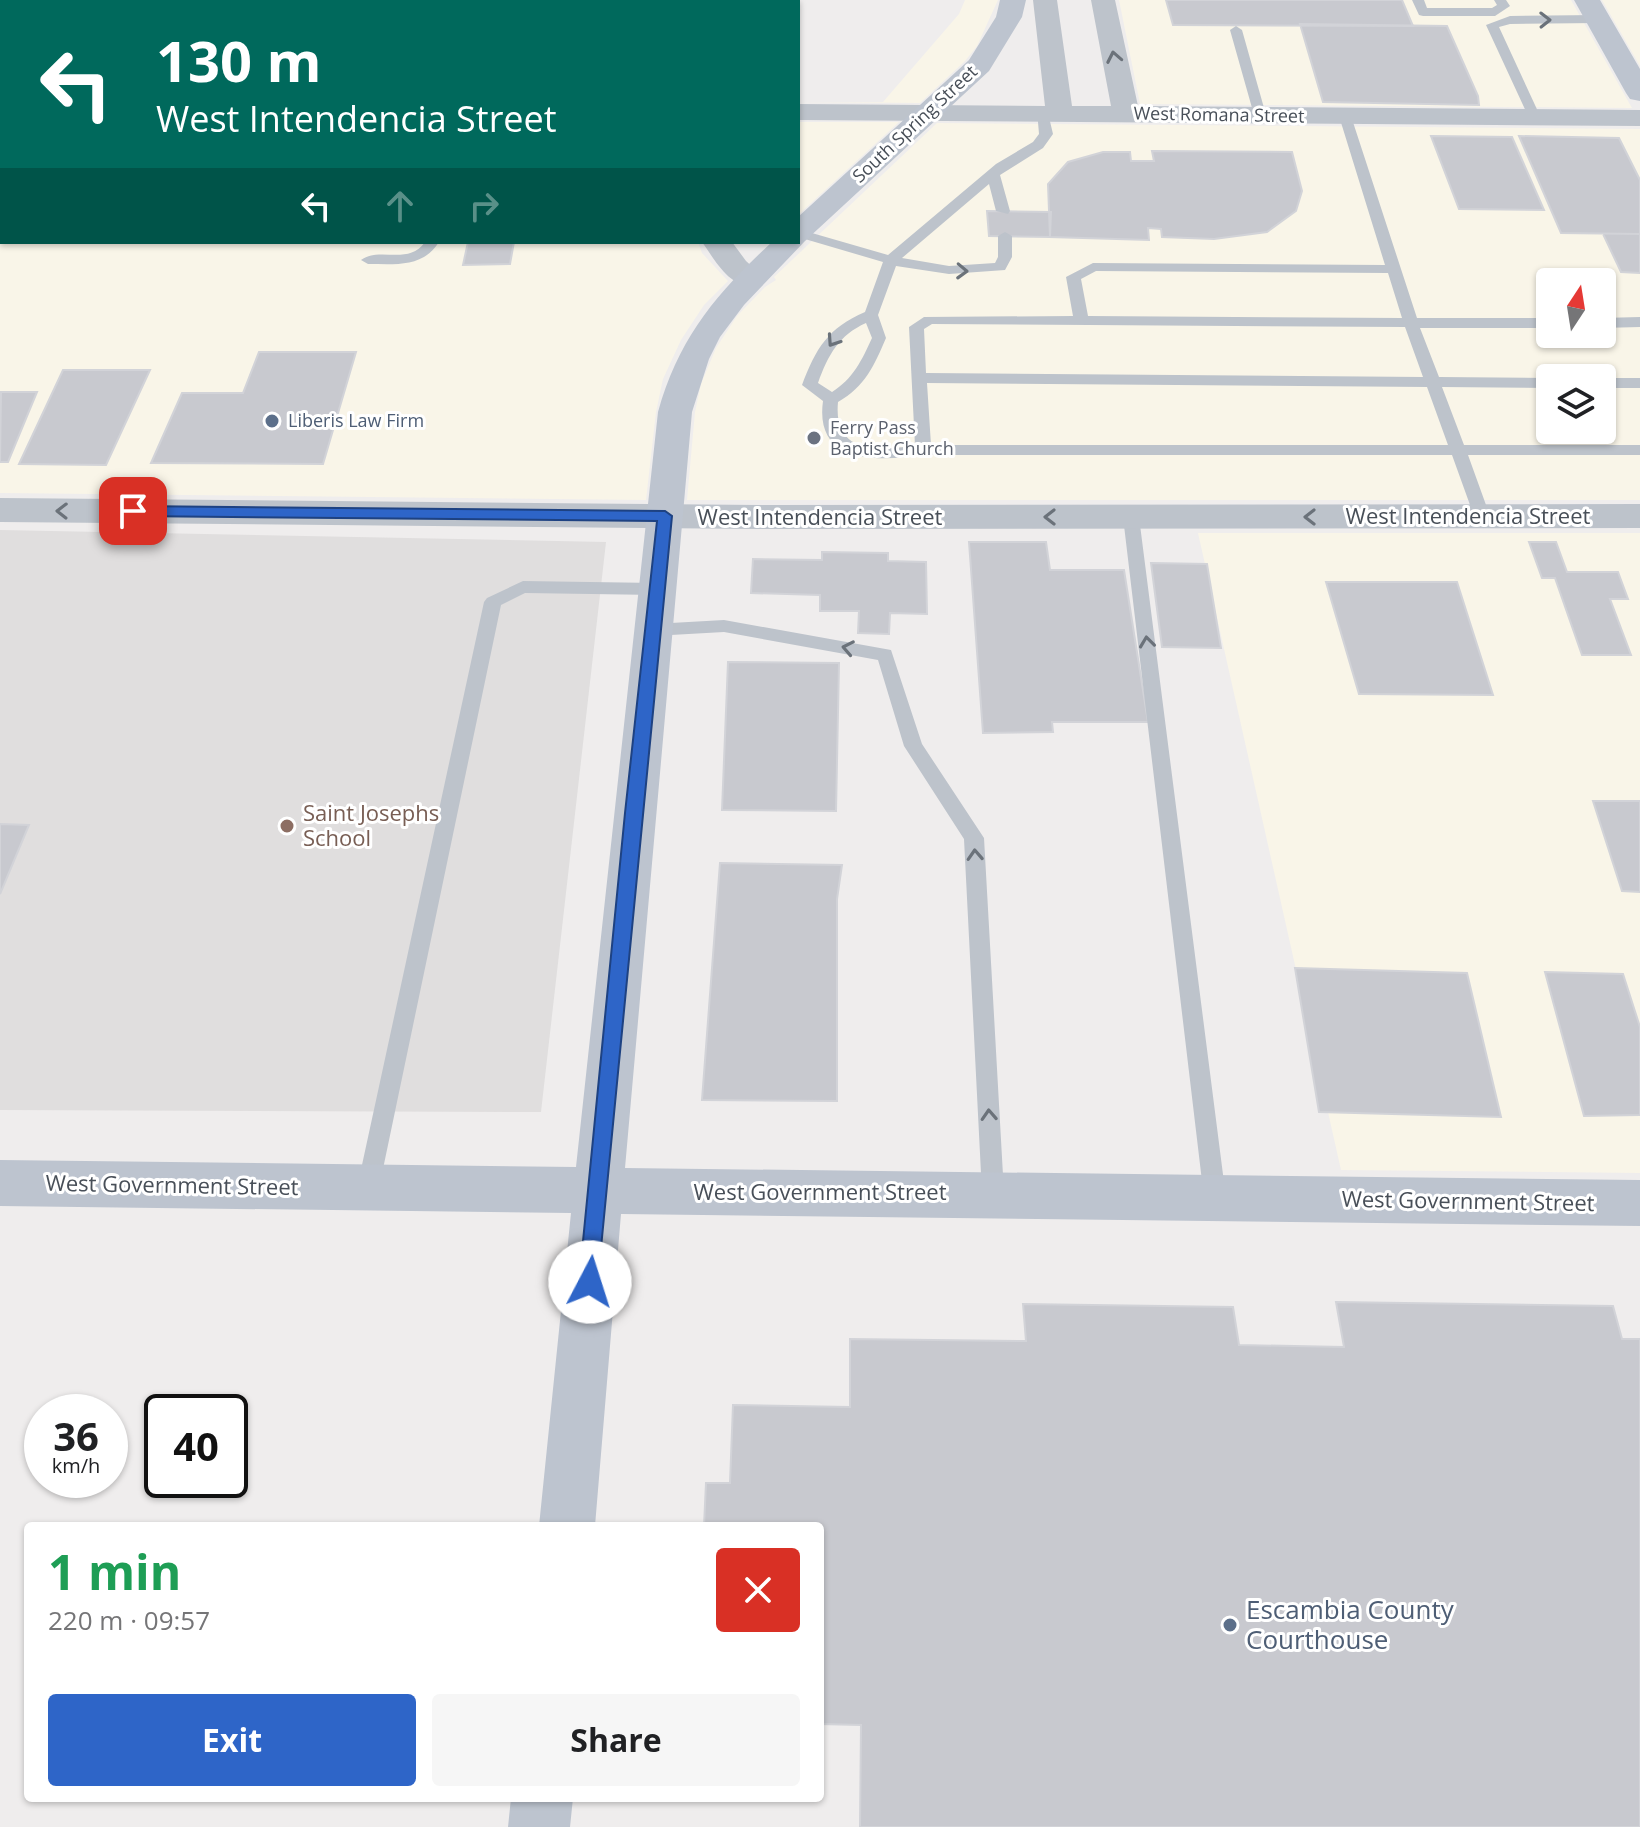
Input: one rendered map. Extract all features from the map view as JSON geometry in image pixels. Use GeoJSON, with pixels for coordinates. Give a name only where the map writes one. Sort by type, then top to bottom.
{"type":"FeatureCollection","features":[{"type":"Feature","properties":{"kind":"street","name":"South Spring Street"},"geometry":{"type":"LineString","coordinates":[[800,233],[979,65],[1009,17],[1013,0]]}},
{"type":"Feature","properties":{"kind":"street"},"geometry":{"type":"LineString","coordinates":[[1045,0],[1051,114]]}},
{"type":"Feature","properties":{"kind":"street"},"geometry":{"type":"LineString","coordinates":[[1103,0],[1126,114]]}},
{"type":"Feature","properties":{"kind":"street"},"geometry":{"type":"LineString","coordinates":[[1592,9],[1640,93]]}},
{"type":"Feature","properties":{"kind":"street","name":"West Romana Street"},"geometry":{"type":"LineString","coordinates":[[800,112],[1640,118]]}},
{"type":"Feature","properties":{"kind":"street"},"geometry":{"type":"LineString","coordinates":[[718,244],[735,267],[751,279]]}},
{"type":"Feature","properties":{"kind":"street","name":"South Spring Street"},"geometry":{"type":"LineString","coordinates":[[567,1522],[675,412],[682,382],[698,344],[721,310],[788,244]]}},
{"type":"Feature","properties":{"kind":"street","name":"West Intendencia Street"},"geometry":{"type":"LineString","coordinates":[[0,510],[665,516],[1640,516]]}},
{"type":"Feature","properties":{"kind":"street","name":"West Government Street"},"geometry":{"type":"LineString","coordinates":[[0,1183],[1640,1203]]}},
{"type":"Feature","properties":{"kind":"street"},"geometry":{"type":"LineString","coordinates":[[539,1827],[542,1802]]}},
{"type":"Feature","properties":{"kind":"lane"},"geometry":{"type":"LineString","coordinates":[[1418,0],[1423,12],[1495,12],[1502,3],[1592,9]]}},
{"type":"Feature","properties":{"kind":"lane"},"geometry":{"type":"LineString","coordinates":[[1535,118],[1492,25],[1592,9]]}},
{"type":"Feature","properties":{"kind":"lane"},"geometry":{"type":"LineString","coordinates":[[1236,30],[1260,115]]}},
{"type":"Feature","properties":{"kind":"lane"},"geometry":{"type":"LineString","coordinates":[[1051,114],[1046,134],[1038,145],[993,174],[891,260],[871,315],[879,338],[852,389],[831,399],[828,409],[839,441],[848,448],[878,455],[923,450],[1640,450]]}},
{"type":"Feature","properties":{"kind":"lane"},"geometry":{"type":"LineString","coordinates":[[1345,116],[1411,323],[1482,516]]}},
{"type":"Feature","properties":{"kind":"lane"},"geometry":{"type":"LineString","coordinates":[[993,174],[1003,211]]}},
{"type":"Feature","properties":{"kind":"lane"},"geometry":{"type":"LineString","coordinates":[[800,238],[891,260],[952,271],[976,271],[1000,267],[1005,257],[1005,236]]}},
{"type":"Feature","properties":{"kind":"lane"},"geometry":{"type":"LineString","coordinates":[[368,260],[417,259],[428,252],[431,244]]}},
{"type":"Feature","properties":{"kind":"lane"},"geometry":{"type":"LineString","coordinates":[[1081,320],[1073,277],[1093,267],[1393,269]]}},
{"type":"Feature","properties":{"kind":"lane"},"geometry":{"type":"LineString","coordinates":[[831,399],[810,385],[817,365],[842,328],[871,315]]}},
{"type":"Feature","properties":{"kind":"lane"},"geometry":{"type":"LineString","coordinates":[[923,450],[916,327],[929,320],[1536,323]]}},
{"type":"Feature","properties":{"kind":"lane"},"geometry":{"type":"LineString","coordinates":[[1616,323],[1640,322]]}},
{"type":"Feature","properties":{"kind":"lane"},"geometry":{"type":"LineString","coordinates":[[919,378],[1536,383]]}},
{"type":"Feature","properties":{"kind":"lane"},"geometry":{"type":"LineString","coordinates":[[1616,383],[1640,383]]}},
{"type":"Feature","properties":{"kind":"lane"},"geometry":{"type":"LineString","coordinates":[[1131,517],[1215,1198]]}},
{"type":"Feature","properties":{"kind":"lane"},"geometry":{"type":"LineString","coordinates":[[368,1188],[493,602],[523,587],[657,589]]}},
{"type":"Feature","properties":{"kind":"lane"},"geometry":{"type":"LineString","coordinates":[[653,630],[724,626],[885,655],[913,746],[974,838],[993,1193]]}},
{"type":"Feature","properties":{"kind":"shaded area"},"geometry":{"type":"Polygon","coordinates":[[[965,0],[998,0],[977,46],[920,103],[800,102],[883,102],[959,14],[965,0]]]}},
{"type":"Feature","properties":{"kind":"shaded area"},"geometry":{"type":"Polygon","coordinates":[[[1119,0],[1571,0],[1632,108],[1140,104],[1119,0]]]}},
{"type":"Feature","properties":{"kind":"shaded area"},"geometry":{"type":"Polygon","coordinates":[[[1602,0],[1640,0],[1640,66],[1602,0]]]}},
{"type":"Feature","properties":{"kind":"shaded area"},"geometry":{"type":"Polygon","coordinates":[[[800,122],[899,122],[800,213],[800,122]]]}},
{"type":"Feature","properties":{"kind":"shaded area"},"geometry":{"type":"Polygon","coordinates":[[[937,123],[1640,129],[1640,500],[687,500],[695,412],[701,384],[716,348],[737,316],[776,280],[774,277],[937,123]]]}},
{"type":"Feature","properties":{"kind":"shaded area"},"geometry":{"type":"Polygon","coordinates":[[[0,244],[699,244],[702,253],[728,281],[704,305],[681,340],[663,379],[646,500],[0,493],[0,244]]]}},
{"type":"Feature","properties":{"kind":"shaded area","name":"Saint Josephs School"},"geometry":{"type":"Polygon","coordinates":[[[0,530],[606,542],[541,1112],[0,1110],[0,530]]]}},
{"type":"Feature","properties":{"kind":"shaded area"},"geometry":{"type":"Polygon","coordinates":[[[1198,533],[1640,533],[1640,1173],[1341,1170],[1198,533]]]}},
{"type":"Feature","properties":{"kind":"building"},"geometry":{"type":"Polygon","coordinates":[[[1166,0],[1402,0],[1413,26],[1173,25],[1166,0]]]}},
{"type":"Feature","properties":{"kind":"building"},"geometry":{"type":"Polygon","coordinates":[[[1300,24],[1447,26],[1478,96],[1479,105],[1323,102],[1300,24]]]}},
{"type":"Feature","properties":{"kind":"building"},"geometry":{"type":"Polygon","coordinates":[[[1431,136],[1512,137],[1544,210],[1459,209],[1431,136]]]}},
{"type":"Feature","properties":{"kind":"building"},"geometry":{"type":"Polygon","coordinates":[[[1519,136],[1619,138],[1640,180],[1640,234],[1561,233],[1519,136]]]}},
{"type":"Feature","properties":{"kind":"building"},"geometry":{"type":"Polygon","coordinates":[[[1152,151],[1292,152],[1302,191],[1296,211],[1267,232],[1214,239],[1162,237],[1161,229],[1148,228],[1149,240],[1050,237],[1048,184],[1068,162],[1103,152],[1130,152],[1131,161],[1154,161],[1152,151]]]}},
{"type":"Feature","properties":{"kind":"building"},"geometry":{"type":"Polygon","coordinates":[[[987,211],[1051,212],[1050,237],[989,236],[987,211]]]}},
{"type":"Feature","properties":{"kind":"building"},"geometry":{"type":"Polygon","coordinates":[[[1603,234],[1640,234],[1640,273],[1621,272],[1603,234]]]}},
{"type":"Feature","properties":{"kind":"building"},"geometry":{"type":"Polygon","coordinates":[[[468,244],[514,244],[510,264],[463,265],[468,244]]]}},
{"type":"Feature","properties":{"kind":"building"},"geometry":{"type":"Polygon","coordinates":[[[259,352],[356,352],[323,464],[151,463],[182,393],[243,393],[259,352]]]}},
{"type":"Feature","properties":{"kind":"building"},"geometry":{"type":"Polygon","coordinates":[[[63,370],[150,370],[106,465],[19,464],[63,370]]]}},
{"type":"Feature","properties":{"kind":"building"},"geometry":{"type":"Polygon","coordinates":[[[1,392],[37,392],[8,462],[0,462],[1,392]]]}},
{"type":"Feature","properties":{"kind":"building"},"geometry":{"type":"Polygon","coordinates":[[[969,542],[1046,542],[1050,570],[1124,570],[1148,722],[1052,722],[1053,732],[983,733],[969,542]]]}},
{"type":"Feature","properties":{"kind":"building"},"geometry":{"type":"Polygon","coordinates":[[[1529,542],[1556,542],[1567,572],[1618,572],[1628,599],[1610,599],[1631,655],[1582,655],[1555,578],[1542,578],[1529,542]]]}},
{"type":"Feature","properties":{"kind":"building"},"geometry":{"type":"Polygon","coordinates":[[[822,552],[888,553],[888,561],[926,562],[927,614],[890,613],[889,634],[858,633],[859,611],[820,611],[820,595],[751,593],[753,559],[822,560],[822,552]]]}},
{"type":"Feature","properties":{"kind":"building"},"geometry":{"type":"Polygon","coordinates":[[[1151,563],[1207,564],[1221,648],[1162,647],[1151,563]]]}},
{"type":"Feature","properties":{"kind":"building"},"geometry":{"type":"Polygon","coordinates":[[[1326,582],[1457,582],[1493,695],[1359,694],[1326,582]]]}},
{"type":"Feature","properties":{"kind":"building"},"geometry":{"type":"Polygon","coordinates":[[[728,662],[839,663],[836,811],[722,810],[728,662]]]}},
{"type":"Feature","properties":{"kind":"building"},"geometry":{"type":"Polygon","coordinates":[[[1593,801],[1640,801],[1640,892],[1622,891],[1593,801]]]}},
{"type":"Feature","properties":{"kind":"building"},"geometry":{"type":"Polygon","coordinates":[[[0,824],[29,825],[0,894],[0,824]]]}},
{"type":"Feature","properties":{"kind":"building"},"geometry":{"type":"Polygon","coordinates":[[[720,863],[842,865],[837,899],[837,1101],[702,1100],[720,863]]]}},
{"type":"Feature","properties":{"kind":"building"},"geometry":{"type":"Polygon","coordinates":[[[1295,968],[1467,973],[1501,1117],[1319,1112],[1295,968]]]}},
{"type":"Feature","properties":{"kind":"building"},"geometry":{"type":"Polygon","coordinates":[[[1545,972],[1623,974],[1640,1027],[1640,1115],[1584,1116],[1545,972]]]}},
{"type":"Feature","properties":{"kind":"building","name":"Escambia County Courthouse"},"geometry":{"type":"Polygon","coordinates":[[[1336,1302],[1613,1306],[1622,1339],[1640,1339],[1640,1827],[860,1827],[861,1725],[824,1724],[824,1522],[704,1522],[706,1483],[730,1483],[733,1405],[850,1407],[850,1339],[1026,1341],[1023,1304],[1233,1307],[1239,1345],[1344,1347],[1336,1302]]]}},
{"type":"Feature","properties":{"kind":"place","name":"Liberis Law Firm"},"geometry":{"type":"Point","coordinates":[272,421]}},
{"type":"Feature","properties":{"kind":"place","name":"Ferry Pass Baptist Church"},"geometry":{"type":"Point","coordinates":[814,438]}},
{"type":"Feature","properties":{"kind":"place","name":"Saint Josephs School"},"geometry":{"type":"Point","coordinates":[287,826]}},
{"type":"Feature","properties":{"kind":"place","name":"Escambia County Courthouse"},"geometry":{"type":"Point","coordinates":[1230,1625]}},
{"type":"Feature","properties":{"kind":"route"},"geometry":{"type":"LineString","coordinates":[[133,511],[665,516],[633,813],[590,1282]]}}]}
